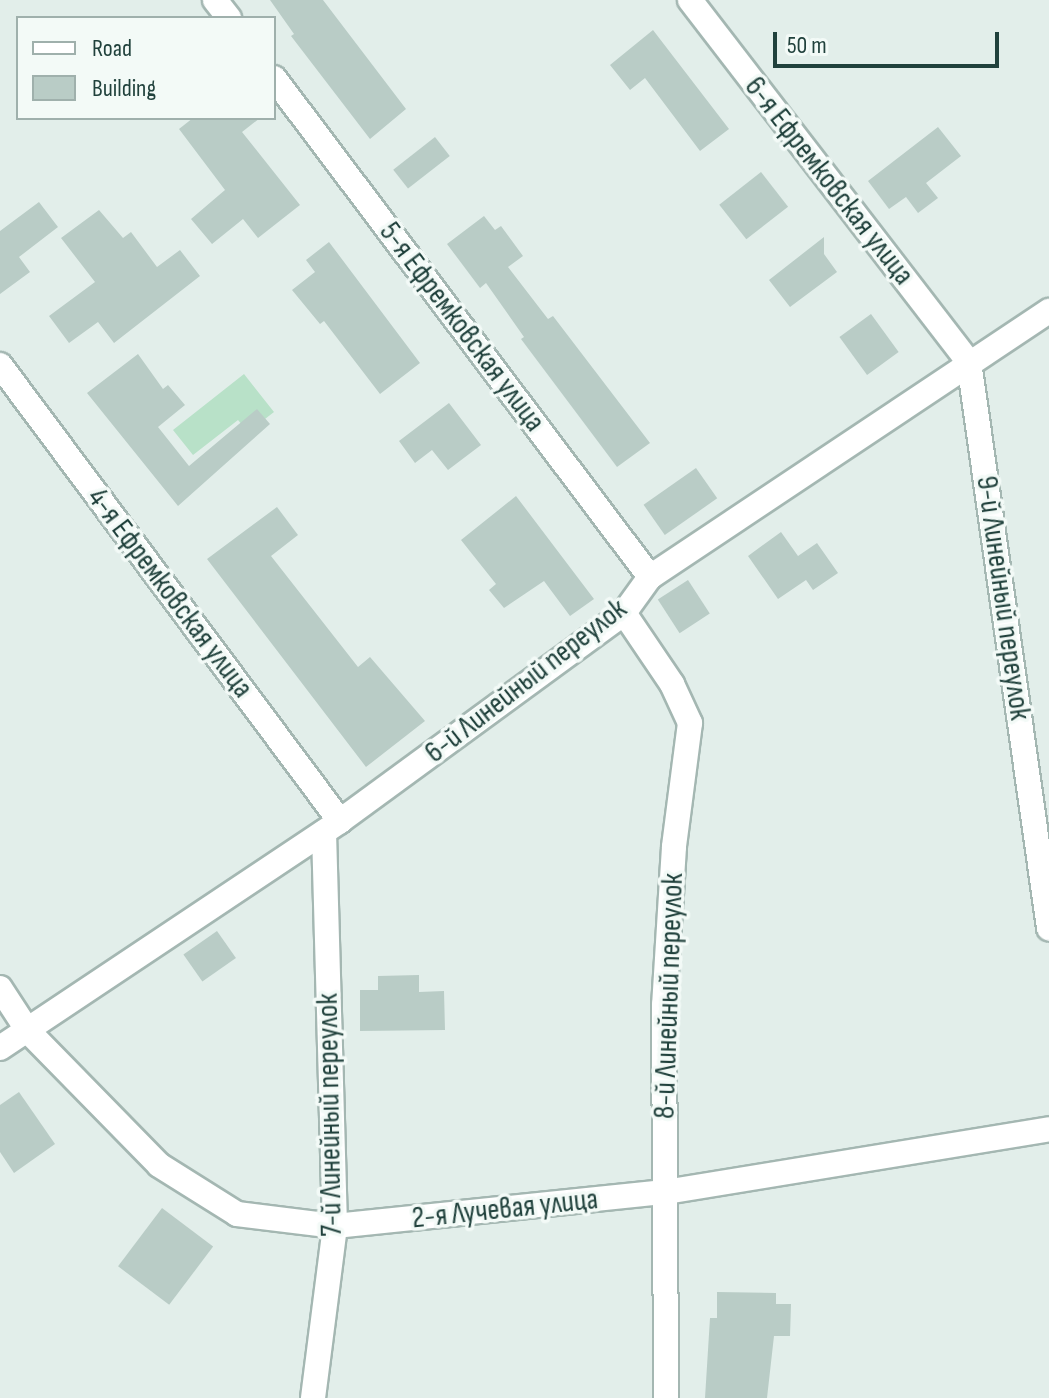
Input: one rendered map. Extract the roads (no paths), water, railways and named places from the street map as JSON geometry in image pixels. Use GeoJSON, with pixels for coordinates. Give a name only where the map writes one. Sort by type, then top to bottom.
{"type":"FeatureCollection","features":[{"type":"Feature","properties":{"kind":"street"},"geometry":{"type":"LineString","coordinates":[[215,0],[227,16]]}},
{"type":"Feature","properties":{"kind":"street","name":"6-я Ефремковская улица"},"geometry":{"type":"LineString","coordinates":[[690,0],[969,362]]}},
{"type":"Feature","properties":{"kind":"street","name":"5-я Ефремковская улица"},"geometry":{"type":"LineString","coordinates":[[276,81],[650,577]]}},
{"type":"Feature","properties":{"kind":"street","name":"6-й Линейный переулок"},"geometry":{"type":"LineString","coordinates":[[0,1048],[332,826],[624,613],[650,577],[1049,311]]}},
{"type":"Feature","properties":{"kind":"street","name":"9-й Линейный переулок"},"geometry":{"type":"LineString","coordinates":[[969,362],[1049,928]]}},
{"type":"Feature","properties":{"kind":"street","name":"4-я Ефремковская улица"},"geometry":{"type":"LineString","coordinates":[[0,365],[332,826]]}},
{"type":"Feature","properties":{"kind":"street","name":"8-й Линейный переулок"},"geometry":{"type":"LineString","coordinates":[[624,613],[672,684],[690,723],[674,847],[664,1005],[666,1398]]}},
{"type":"Feature","properties":{"kind":"street","name":"7-й Линейный переулок"},"geometry":{"type":"LineString","coordinates":[[313,1398],[335,1226],[332,826]]}},
{"type":"Feature","properties":{"kind":"street","name":"2-я Лучевая улица"},"geometry":{"type":"LineString","coordinates":[[0,988],[28,1031],[159,1165],[237,1214],[335,1226],[666,1192],[1049,1129]]}}]}
